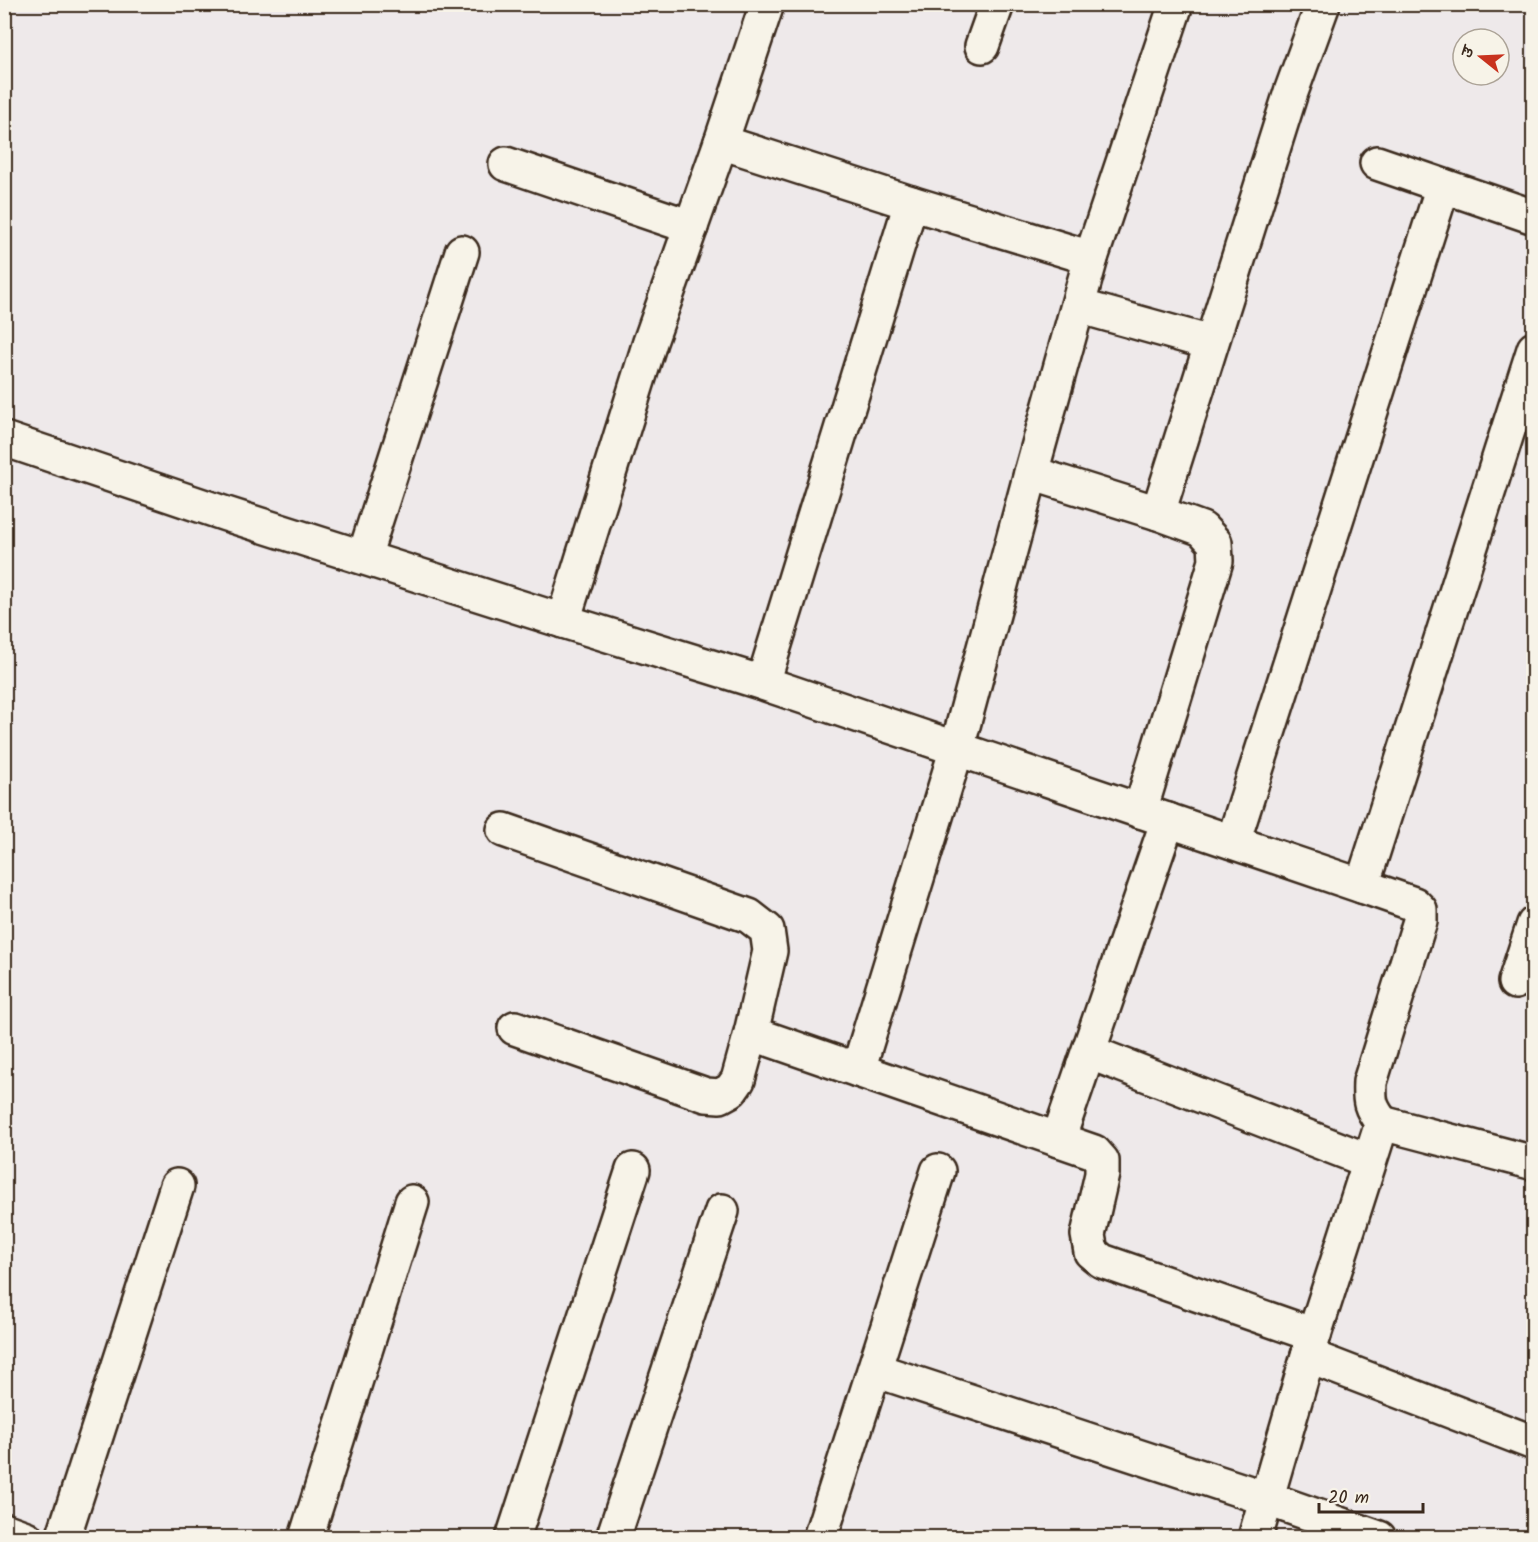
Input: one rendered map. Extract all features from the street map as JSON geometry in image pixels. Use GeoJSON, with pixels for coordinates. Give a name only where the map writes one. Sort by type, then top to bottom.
{"type":"FeatureCollection","features":[{"type":"Feature","properties":{"kind":"street"},"geometry":{"type":"LineString","coordinates":[[562,621],[650,342],[767,4]]}},
{"type":"Feature","properties":{"kind":"street"},"geometry":{"type":"LineString","coordinates":[[982,46],[997,4]]}},
{"type":"Feature","properties":{"kind":"street"},"geometry":{"type":"LineString","coordinates":[[858,1070],[957,748],[1091,258],[1176,4]]}},
{"type":"Feature","properties":{"kind":"street"},"geometry":{"type":"LineString","coordinates":[[1158,513],[1291,92],[1323,4]]}},
{"type":"Feature","properties":{"kind":"street"},"geometry":{"type":"LineString","coordinates":[[721,142],[1091,258]]}},
{"type":"Feature","properties":{"kind":"street"},"geometry":{"type":"LineString","coordinates":[[1377,163],[1533,218]]}},
{"type":"Feature","properties":{"kind":"street"},"geometry":{"type":"LineString","coordinates":[[506,164],[691,227]]}},
{"type":"Feature","properties":{"kind":"street"},"geometry":{"type":"LineString","coordinates":[[1233,842],[1443,186]]}},
{"type":"Feature","properties":{"kind":"street"},"geometry":{"type":"LineString","coordinates":[[764,683],[911,203]]}},
{"type":"Feature","properties":{"kind":"street"},"geometry":{"type":"LineString","coordinates":[[364,557],[462,252]]}},
{"type":"Feature","properties":{"kind":"street"},"geometry":{"type":"LineString","coordinates":[[1078,306],[1211,343]]}},
{"type":"Feature","properties":{"kind":"street"},"geometry":{"type":"LineString","coordinates":[[1362,886],[1533,349]]}},
{"type":"Feature","properties":{"kind":"street"},"geometry":{"type":"LineString","coordinates":[[4,439],[226,514],[764,683],[1414,904],[1420,910],[1420,921],[1370,1082],[1369,1099],[1374,1112],[1382,1123],[1533,1163]]}},
{"type":"Feature","properties":{"kind":"street"},"geometry":{"type":"LineString","coordinates":[[1031,473],[1202,529],[1215,543],[1216,561],[1154,815],[1089,1052],[1058,1140]]}},
{"type":"Feature","properties":{"kind":"street"},"geometry":{"type":"LineString","coordinates":[[504,830],[749,916],[767,930],[770,951],[738,1080],[731,1090],[720,1096],[706,1095],[515,1028]]}},
{"type":"Feature","properties":{"kind":"street"},"geometry":{"type":"LineString","coordinates":[[1515,982],[1533,924]]}},
{"type":"Feature","properties":{"kind":"street"},"geometry":{"type":"LineString","coordinates":[[751,1033],[1094,1152],[1102,1161],[1102,1174],[1088,1235],[1090,1252],[1102,1261],[1311,1345],[1533,1443]]}},
{"type":"Feature","properties":{"kind":"street"},"geometry":{"type":"LineString","coordinates":[[1089,1052],[1369,1161]]}},
{"type":"Feature","properties":{"kind":"street"},"geometry":{"type":"LineString","coordinates":[[1255,1538],[1311,1345],[1382,1123]]}},
{"type":"Feature","properties":{"kind":"street"},"geometry":{"type":"LineString","coordinates":[[513,1538],[633,1170]]}},
{"type":"Feature","properties":{"kind":"street"},"geometry":{"type":"LineString","coordinates":[[820,1538],[938,1171]]}},
{"type":"Feature","properties":{"kind":"street"},"geometry":{"type":"LineString","coordinates":[[63,1538],[177,1186]]}},
{"type":"Feature","properties":{"kind":"street"},"geometry":{"type":"LineString","coordinates":[[306,1538],[412,1202]]}},
{"type":"Feature","properties":{"kind":"street"},"geometry":{"type":"LineString","coordinates":[[613,1538],[722,1211]]}},
{"type":"Feature","properties":{"kind":"street"},"geometry":{"type":"LineString","coordinates":[[875,1370],[1268,1499],[1379,1538]]}},
{"type":"Feature","properties":{"kind":"street"},"geometry":{"type":"LineString","coordinates":[[4,1530],[26,1538]]}}]}
